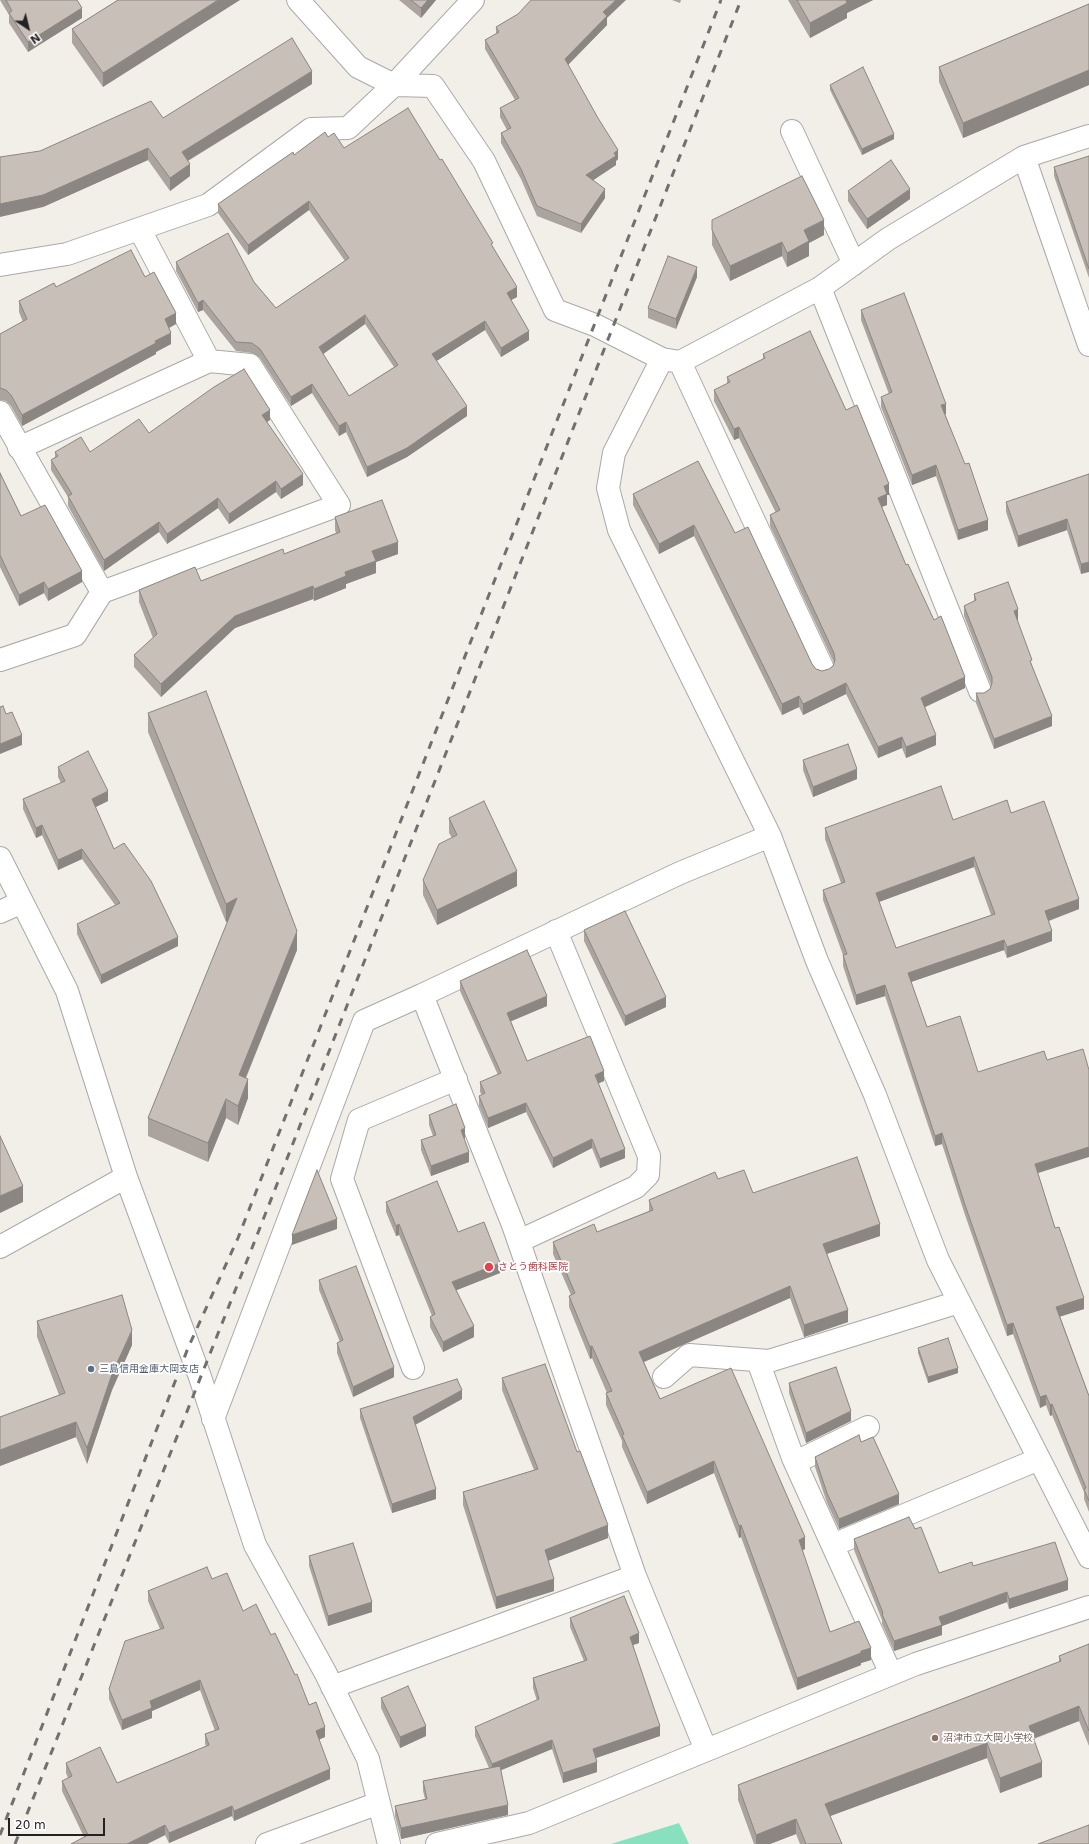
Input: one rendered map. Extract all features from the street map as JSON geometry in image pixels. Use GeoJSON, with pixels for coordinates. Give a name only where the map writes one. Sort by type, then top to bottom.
{"type":"FeatureCollection","features":[{"type":"Feature","properties":{"kind":"street"},"geometry":{"type":"LineString","coordinates":[[298,0],[358,67],[394,85],[433,86],[484,161],[555,310],[595,325],[671,361],[824,669]]}},
{"type":"Feature","properties":{"kind":"street"},"geometry":{"type":"LineString","coordinates":[[0,265],[67,254],[140,230],[208,205],[310,129],[348,128],[394,85],[472,0]]}},
{"type":"Feature","properties":{"kind":"street"},"geometry":{"type":"LineString","coordinates":[[792,131],[854,264]]}},
{"type":"Feature","properties":{"kind":"street"},"geometry":{"type":"LineString","coordinates":[[1088,139],[1024,157],[888,239],[820,288],[671,361],[614,453],[608,488],[619,530],[770,836],[817,961],[874,1094],[938,1260],[1089,1557]]}},
{"type":"Feature","properties":{"kind":"street"},"geometry":{"type":"LineString","coordinates":[[1024,157],[1089,345]]}},
{"type":"Feature","properties":{"kind":"street"},"geometry":{"type":"LineString","coordinates":[[140,230],[209,361]]}},
{"type":"Feature","properties":{"kind":"street"},"geometry":{"type":"LineString","coordinates":[[820,288],[980,692]]}},
{"type":"Feature","properties":{"kind":"street"},"geometry":{"type":"LineString","coordinates":[[0,660],[75,635],[102,592],[339,505],[250,365],[209,361],[19,448]]}},
{"type":"Feature","properties":{"kind":"street"},"geometry":{"type":"LineString","coordinates":[[0,412],[19,448],[102,592]]}},
{"type":"Feature","properties":{"kind":"street"},"geometry":{"type":"LineString","coordinates":[[213,1419],[364,1021],[680,873],[770,836]]}},
{"type":"Feature","properties":{"kind":"street"},"geometry":{"type":"LineString","coordinates":[[0,858],[67,991],[126,1177],[213,1419],[255,1545],[332,1687],[368,1760],[389,1844]]}},
{"type":"Feature","properties":{"kind":"street"},"geometry":{"type":"LineString","coordinates":[[0,912],[22,902]]}},
{"type":"Feature","properties":{"kind":"street"},"geometry":{"type":"LineString","coordinates":[[519,1241],[636,1187],[648,1175],[649,1156],[556,931]]}},
{"type":"Feature","properties":{"kind":"street"},"geometry":{"type":"LineString","coordinates":[[422,994],[519,1241],[635,1576],[706,1750]]}},
{"type":"Feature","properties":{"kind":"street"},"geometry":{"type":"LineString","coordinates":[[413,1368],[342,1179],[359,1120],[456,1079]]}},
{"type":"Feature","properties":{"kind":"street"},"geometry":{"type":"LineString","coordinates":[[0,1247],[126,1177]]}},
{"type":"Feature","properties":{"kind":"street"},"geometry":{"type":"LineString","coordinates":[[664,1378],[689,1355],[769,1361],[960,1302]]}},
{"type":"Feature","properties":{"kind":"street"},"geometry":{"type":"LineString","coordinates":[[758,1361],[796,1462],[891,1674]]}},
{"type":"Feature","properties":{"kind":"street"},"geometry":{"type":"LineString","coordinates":[[796,1462],[868,1426]]}},
{"type":"Feature","properties":{"kind":"street"},"geometry":{"type":"LineString","coordinates":[[833,1545],[1039,1459]]}},
{"type":"Feature","properties":{"kind":"street"},"geometry":{"type":"LineString","coordinates":[[332,1687],[635,1576]]}},
{"type":"Feature","properties":{"kind":"street"},"geometry":{"type":"LineString","coordinates":[[437,1844],[529,1822],[916,1664],[1089,1607]]}},
{"type":"Feature","properties":{"kind":"street"},"geometry":{"type":"LineString","coordinates":[[267,1844],[379,1803]]}},
{"type":"Feature","properties":{"kind":"green space"},"geometry":{"type":"Polygon","coordinates":[[[679,1823],[689,1844],[611,1844],[679,1823]]]}},
{"type":"Feature","properties":{"kind":"building"},"geometry":{"type":"Polygon","coordinates":[[[6,0],[77,0],[82,8],[28,42],[9,13],[12,11],[6,0]]]}},
{"type":"Feature","properties":{"kind":"building"},"geometry":{"type":"Polygon","coordinates":[[[118,0],[218,0],[103,73],[72,29],[118,0]]]}},
{"type":"Feature","properties":{"kind":"building"},"geometry":{"type":"Polygon","coordinates":[[[411,0],[428,0],[421,8],[411,0]]]}},
{"type":"Feature","properties":{"kind":"building"},"geometry":{"type":"Polygon","coordinates":[[[531,0],[616,0],[603,12],[607,16],[565,59],[618,150],[614,153],[616,156],[586,175],[605,189],[581,224],[537,206],[521,169],[501,133],[511,128],[500,108],[519,98],[485,40],[499,32],[496,27],[518,14],[531,0]]]}},
{"type":"Feature","properties":{"kind":"building"},"geometry":{"type":"Polygon","coordinates":[[[797,0],[846,0],[847,3],[810,23],[797,0]]]}},
{"type":"Feature","properties":{"kind":"building"},"geometry":{"type":"Polygon","coordinates":[[[1089,4],[1089,70],[963,123],[939,67],[1089,4]]]}},
{"type":"Feature","properties":{"kind":"building"},"geometry":{"type":"Polygon","coordinates":[[[292,38],[312,71],[182,152],[190,164],[170,178],[148,148],[43,195],[0,204],[0,157],[40,151],[151,101],[163,118],[292,38]]]}},
{"type":"Feature","properties":{"kind":"building"},"geometry":{"type":"Polygon","coordinates":[[[863,67],[894,134],[862,149],[830,85],[863,67]]]}},
{"type":"Feature","properties":{"kind":"building"},"geometry":{"type":"Polygon","coordinates":[[[408,108],[440,160],[442,159],[493,243],[491,244],[517,287],[507,293],[529,331],[501,348],[485,321],[432,354],[467,406],[407,448],[367,467],[346,422],[339,426],[312,384],[291,397],[260,349],[252,343],[236,342],[203,300],[198,303],[176,262],[228,233],[254,282],[276,308],[349,258],[309,201],[248,245],[218,204],[293,152],[294,155],[325,132],[328,137],[334,133],[344,148],[408,108]],[[365,315],[319,347],[349,396],[398,365],[365,315]]]}},
{"type":"Feature","properties":{"kind":"building"},"geometry":{"type":"Polygon","coordinates":[[[1089,156],[1089,269],[1054,167],[1089,156]]]}},
{"type":"Feature","properties":{"kind":"building"},"geometry":{"type":"Polygon","coordinates":[[[891,160],[910,189],[867,219],[848,191],[891,160]]]}},
{"type":"Feature","properties":{"kind":"building"},"geometry":{"type":"Polygon","coordinates":[[[802,176],[824,220],[804,230],[809,241],[787,253],[782,242],[730,266],[712,230],[712,220],[802,176]]]}},
{"type":"Feature","properties":{"kind":"building"},"geometry":{"type":"Polygon","coordinates":[[[131,250],[145,277],[154,272],[176,313],[165,319],[171,333],[155,341],[156,343],[22,415],[11,395],[6,390],[0,388],[0,334],[27,319],[19,301],[54,283],[56,287],[131,250]]]}},
{"type":"Feature","properties":{"kind":"building"},"geometry":{"type":"Polygon","coordinates":[[[668,256],[697,267],[676,319],[648,308],[668,256]]]}},
{"type":"Feature","properties":{"kind":"building"},"geometry":{"type":"Polygon","coordinates":[[[904,293],[946,404],[941,405],[965,464],[969,463],[988,520],[958,530],[936,465],[912,475],[881,397],[892,392],[861,310],[904,293]]]}},
{"type":"Feature","properties":{"kind":"building"},"geometry":{"type":"Polygon","coordinates":[[[810,331],[846,410],[857,405],[889,484],[884,486],[887,494],[878,498],[906,565],[908,564],[934,620],[941,616],[965,677],[921,698],[936,735],[906,747],[902,737],[878,747],[846,683],[803,704],[799,696],[782,704],[694,525],[659,544],[633,494],[698,461],[735,533],[748,527],[812,664],[816,669],[822,671],[833,666],[835,660],[834,653],[770,515],[780,510],[739,427],[734,429],[714,390],[730,382],[727,377],[765,358],[763,354],[810,331]]]}},
{"type":"Feature","properties":{"kind":"building"},"geometry":{"type":"Polygon","coordinates":[[[244,369],[270,410],[262,415],[303,474],[281,489],[276,481],[229,514],[218,498],[167,534],[159,522],[104,560],[68,496],[72,494],[51,460],[58,456],[55,452],[81,437],[90,452],[139,419],[149,433],[214,387],[244,369]]]}},
{"type":"Feature","properties":{"kind":"building"},"geometry":{"type":"Polygon","coordinates":[[[0,473],[21,516],[45,505],[82,571],[48,589],[44,582],[19,595],[0,555],[0,473]]]}},
{"type":"Feature","properties":{"kind":"building"},"geometry":{"type":"Polygon","coordinates":[[[1089,474],[1089,562],[1081,564],[1067,519],[1018,536],[1006,502],[1089,474]]]}},
{"type":"Feature","properties":{"kind":"building"},"geometry":{"type":"Polygon","coordinates":[[[382,500],[398,542],[372,551],[376,561],[345,572],[346,576],[314,589],[313,586],[235,616],[161,684],[134,655],[157,634],[139,590],[195,567],[201,581],[283,549],[284,554],[340,532],[335,517],[382,500]]]}},
{"type":"Feature","properties":{"kind":"building"},"geometry":{"type":"Polygon","coordinates":[[[1008,582],[1018,609],[1014,611],[1032,660],[1030,661],[1052,716],[994,739],[976,693],[984,693],[990,689],[992,677],[964,606],[976,600],[974,594],[1008,582]]]}},
{"type":"Feature","properties":{"kind":"building"},"geometry":{"type":"Polygon","coordinates":[[[206,691],[297,931],[239,1075],[248,1079],[238,1106],[226,1099],[208,1143],[148,1118],[237,898],[226,904],[148,713],[206,691]]]}},
{"type":"Feature","properties":{"kind":"building"},"geometry":{"type":"Polygon","coordinates":[[[3,706],[6,714],[12,712],[22,735],[0,744],[0,707],[3,706]]]}},
{"type":"Feature","properties":{"kind":"building"},"geometry":{"type":"Polygon","coordinates":[[[848,744],[857,769],[813,787],[803,760],[848,744]]]}},
{"type":"Feature","properties":{"kind":"building"},"geometry":{"type":"Polygon","coordinates":[[[88,751],[108,791],[92,799],[114,849],[124,843],[151,881],[178,937],[101,975],[77,924],[120,903],[82,849],[58,860],[42,825],[36,828],[23,799],[65,781],[58,767],[88,751]]]}},
{"type":"Feature","properties":{"kind":"building"},"geometry":{"type":"Polygon","coordinates":[[[941,786],[953,820],[1007,800],[1011,813],[1044,801],[1079,899],[1045,911],[1052,931],[1007,947],[1004,940],[908,973],[927,1027],[960,1016],[978,1072],[1044,1051],[1047,1060],[1083,1049],[1089,1070],[1089,1147],[1035,1164],[1055,1228],[1059,1227],[1084,1298],[1056,1307],[1089,1396],[1089,1501],[1084,1489],[1086,1488],[1052,1404],[1050,1405],[1046,1395],[1040,1397],[1013,1323],[1007,1325],[965,1205],[942,1133],[935,1136],[885,985],[856,995],[843,955],[847,954],[823,890],[845,882],[825,828],[941,786]],[[974,857],[876,893],[896,948],[995,914],[974,857]]]}},
{"type":"Feature","properties":{"kind":"building"},"geometry":{"type":"Polygon","coordinates":[[[484,801],[517,871],[437,910],[423,880],[439,844],[457,835],[449,818],[484,801]]]}},
{"type":"Feature","properties":{"kind":"building"},"geometry":{"type":"Polygon","coordinates":[[[625,911],[666,997],[625,1016],[584,930],[625,911]]]}},
{"type":"Feature","properties":{"kind":"building"},"geometry":{"type":"Polygon","coordinates":[[[527,950],[547,996],[507,1013],[527,1061],[590,1036],[604,1071],[595,1075],[625,1149],[600,1159],[592,1139],[553,1158],[526,1103],[488,1118],[479,1096],[485,1093],[480,1082],[501,1073],[460,981],[527,950]]]}},
{"type":"Feature","properties":{"kind":"building"},"geometry":{"type":"Polygon","coordinates":[[[456,1104],[465,1128],[461,1130],[469,1152],[431,1166],[421,1140],[436,1135],[429,1115],[456,1104]]]}},
{"type":"Feature","properties":{"kind":"building"},"geometry":{"type":"Polygon","coordinates":[[[0,1136],[23,1186],[0,1196],[0,1136]]]}},
{"type":"Feature","properties":{"kind":"building"},"geometry":{"type":"Polygon","coordinates":[[[857,1157],[880,1224],[823,1244],[848,1310],[804,1325],[790,1286],[639,1352],[660,1399],[731,1368],[805,1537],[799,1540],[830,1632],[859,1621],[871,1648],[797,1678],[741,1525],[739,1526],[714,1461],[647,1492],[622,1435],[624,1434],[606,1393],[612,1391],[592,1346],[590,1347],[569,1296],[575,1293],[553,1242],[594,1224],[597,1232],[653,1210],[649,1200],[715,1172],[718,1179],[744,1170],[753,1193],[857,1157]]]}},
{"type":"Feature","properties":{"kind":"building"},"geometry":{"type":"Polygon","coordinates":[[[317,1170],[337,1219],[292,1235],[317,1170]]]}},
{"type":"Feature","properties":{"kind":"building"},"geometry":{"type":"Polygon","coordinates":[[[437,1181],[458,1232],[484,1222],[500,1263],[452,1282],[474,1326],[443,1342],[430,1317],[435,1314],[399,1224],[396,1226],[386,1202],[437,1181]]]}},
{"type":"Feature","properties":{"kind":"building"},"geometry":{"type":"Polygon","coordinates":[[[356,1266],[394,1367],[353,1387],[337,1343],[343,1340],[319,1280],[356,1266]]]}},
{"type":"Feature","properties":{"kind":"building"},"geometry":{"type":"Polygon","coordinates":[[[122,1295],[132,1330],[112,1374],[87,1448],[76,1422],[0,1450],[0,1417],[65,1393],[37,1321],[122,1295]]]}},
{"type":"Feature","properties":{"kind":"building"},"geometry":{"type":"Polygon","coordinates":[[[948,1338],[958,1368],[928,1377],[918,1348],[948,1338]]]}},
{"type":"Feature","properties":{"kind":"building"},"geometry":{"type":"Polygon","coordinates":[[[545,1364],[577,1452],[580,1451],[608,1525],[545,1550],[554,1579],[496,1597],[463,1492],[538,1469],[502,1378],[545,1364]]]}},
{"type":"Feature","properties":{"kind":"building"},"geometry":{"type":"Polygon","coordinates":[[[836,1367],[851,1411],[806,1433],[789,1383],[836,1367]]]}},
{"type":"Feature","properties":{"kind":"building"},"geometry":{"type":"Polygon","coordinates":[[[457,1379],[462,1390],[413,1417],[436,1489],[392,1504],[360,1409],[457,1379]]]}},
{"type":"Feature","properties":{"kind":"building"},"geometry":{"type":"Polygon","coordinates":[[[859,1435],[861,1442],[873,1437],[899,1494],[839,1519],[827,1493],[815,1457],[859,1435]]]}},
{"type":"Feature","properties":{"kind":"building"},"geometry":{"type":"Polygon","coordinates":[[[909,1517],[915,1529],[921,1527],[939,1573],[972,1562],[973,1566],[1055,1542],[1068,1580],[1009,1599],[1007,1592],[939,1617],[942,1625],[894,1641],[882,1614],[883,1613],[854,1539],[909,1517]]]}},
{"type":"Feature","properties":{"kind":"building"},"geometry":{"type":"Polygon","coordinates":[[[353,1543],[372,1602],[328,1616],[309,1556],[353,1543]]]}},
{"type":"Feature","properties":{"kind":"building"},"geometry":{"type":"Polygon","coordinates":[[[207,1567],[212,1579],[227,1573],[243,1611],[256,1604],[271,1635],[275,1633],[295,1675],[297,1674],[309,1705],[316,1702],[325,1727],[316,1731],[330,1769],[234,1811],[232,1806],[169,1833],[165,1825],[127,1844],[71,1844],[88,1835],[62,1781],[72,1776],[66,1763],[100,1747],[117,1783],[209,1745],[205,1734],[219,1729],[200,1680],[150,1701],[152,1708],[122,1720],[109,1689],[125,1641],[164,1628],[148,1591],[207,1567]]]}},
{"type":"Feature","properties":{"kind":"building"},"geometry":{"type":"Polygon","coordinates":[[[624,1596],[639,1633],[630,1637],[660,1726],[593,1749],[597,1762],[563,1773],[552,1740],[492,1764],[475,1727],[539,1699],[533,1678],[587,1660],[570,1618],[624,1596]]]}},
{"type":"Feature","properties":{"kind":"building"},"geometry":{"type":"Polygon","coordinates":[[[1089,1644],[1089,1731],[1079,1706],[1029,1726],[1042,1762],[1000,1778],[987,1743],[825,1804],[842,1844],[806,1844],[796,1819],[756,1835],[738,1785],[1061,1661],[1059,1656],[1089,1644]]]}},
{"type":"Feature","properties":{"kind":"building"},"geometry":{"type":"Polygon","coordinates":[[[408,1686],[426,1726],[400,1737],[381,1698],[408,1686]]]}},
{"type":"Feature","properties":{"kind":"building"},"geometry":{"type":"Polygon","coordinates":[[[500,1766],[508,1805],[401,1828],[395,1806],[427,1799],[423,1781],[500,1766]]]}},
{"type":"Feature","properties":{"kind":"building"},"geometry":{"type":"Polygon","coordinates":[[[1089,1825],[1089,1844],[1038,1844],[1089,1825]]]}},
{"type":"Feature","properties":{"kind":"railway"},"geometry":{"type":"LineString","coordinates":[[0,1835],[188,1348],[238,1238],[721,0]]}},
{"type":"Feature","properties":{"kind":"railway"},"geometry":{"type":"LineString","coordinates":[[15,1844],[252,1248],[741,0]]}},
{"type":"Feature","properties":{"kind":"place","name":"さとう歯科医院"},"geometry":{"type":"Point","coordinates":[489,1267]}},
{"type":"Feature","properties":{"kind":"place","name":"三島信用金庫大岡支店"},"geometry":{"type":"Point","coordinates":[91,1369]}},
{"type":"Feature","properties":{"kind":"place","name":"沼津市立大岡小学校"},"geometry":{"type":"Point","coordinates":[935,1738]}}]}
